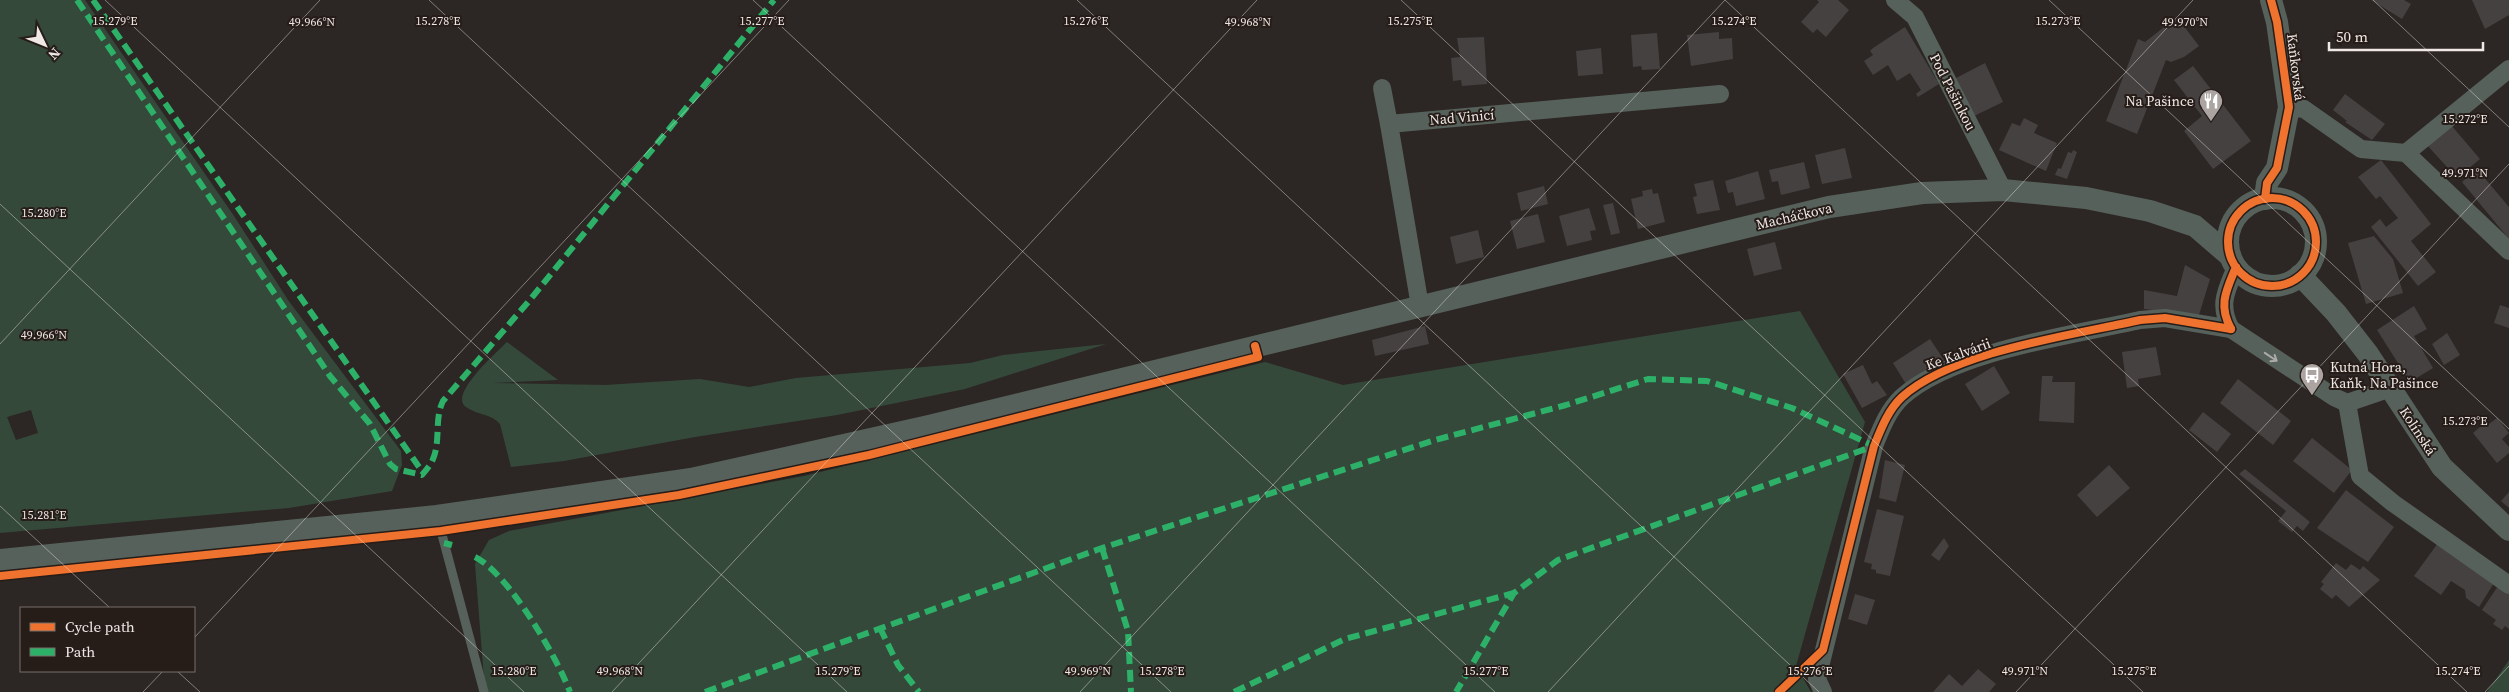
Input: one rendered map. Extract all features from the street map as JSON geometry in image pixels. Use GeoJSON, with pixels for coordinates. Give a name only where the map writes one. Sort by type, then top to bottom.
{"type":"FeatureCollection","features":[{"type":"Feature","properties":{"kind":"street","name":"Pod Pašinkou"},"geometry":{"type":"LineString","coordinates":[[1895,0],[1915,18],[2003,190]]}},
{"type":"Feature","properties":{"kind":"street","name":"Kaňkovská"},"geometry":{"type":"LineString","coordinates":[[2265,199],[2268,183],[2277,168],[2289,107],[2277,22],[2271,0]]}},
{"type":"Feature","properties":{"kind":"street"},"geometry":{"type":"LineString","coordinates":[[2406,153],[2509,68]]}},
{"type":"Feature","properties":{"kind":"street"},"geometry":{"type":"LineString","coordinates":[[1382,88],[1420,306]]}},
{"type":"Feature","properties":{"kind":"street","name":"Nad Vinicí"},"geometry":{"type":"LineString","coordinates":[[1388,124],[1720,94]]}},
{"type":"Feature","properties":{"kind":"street"},"geometry":{"type":"LineString","coordinates":[[2289,107],[2304,109],[2361,149],[2406,153],[2509,251]]}},
{"type":"Feature","properties":{"kind":"street"},"geometry":{"type":"LineString","coordinates":[[2277,168],[2292,203]]}},
{"type":"Feature","properties":{"kind":"street","name":"Macháčkova"},"geometry":{"type":"LineString","coordinates":[[0,560],[437,516],[691,479],[929,426],[1828,206],[1922,193],[2003,190],[2086,198],[2150,212],[2195,226]]}},
{"type":"Feature","properties":{"kind":"street"},"geometry":{"type":"LineString","coordinates":[[2195,226],[2233,262],[2254,282],[2266,286],[2290,282],[2300,276],[2310,264],[2315,251],[2315,237],[2311,223],[2303,212],[2292,203],[2279,199],[2265,199],[2242,210],[2234,220],[2229,238],[2233,262],[2224,303],[2224,316],[2231,329],[2334,397],[2347,403],[2391,388]]}},
{"type":"Feature","properties":{"kind":"street"},"geometry":{"type":"LineString","coordinates":[[2195,226],[2234,220]]}},
{"type":"Feature","properties":{"kind":"street","name":"Kolínská"},"geometry":{"type":"LineString","coordinates":[[2300,276],[2336,313],[2368,354],[2442,467],[2509,530]]}},
{"type":"Feature","properties":{"kind":"street","name":"Ke Kalvárii"},"geometry":{"type":"LineString","coordinates":[[1823,692],[1817,679],[1823,650],[1874,446],[1884,421],[1901,398],[1922,381],[1979,358],[2140,320],[2165,318],[2231,329]]}},
{"type":"Feature","properties":{"kind":"street"},"geometry":{"type":"LineString","coordinates":[[2347,403],[2360,476],[2393,503],[2509,585]]}},
{"type":"Feature","properties":{"kind":"lane"},"geometry":{"type":"LineString","coordinates":[[437,516],[484,692]]}},
{"type":"Feature","properties":{"kind":"green space"},"geometry":{"type":"Polygon","coordinates":[[[0,0],[85,0],[234,216],[288,300],[401,451],[402,465],[392,491],[289,508],[0,533],[0,0]],[[31,410],[7,417],[16,440],[38,433],[31,410]]]}},
{"type":"Feature","properties":{"kind":"green space"},"geometry":{"type":"Polygon","coordinates":[[[1800,311],[1865,422],[1796,666],[1811,692],[485,692],[475,564],[489,540],[509,531],[804,476],[1265,362],[1343,385],[1800,311]]]}},
{"type":"Feature","properties":{"kind":"green space"},"geometry":{"type":"Polygon","coordinates":[[[507,342],[558,380],[492,383],[605,385],[700,379],[749,387],[796,378],[970,363],[1003,355],[1106,344],[965,389],[837,415],[695,437],[564,461],[511,467],[500,424],[493,418],[470,410],[462,401],[463,393],[468,384],[507,342]]]}},
{"type":"Feature","properties":{"kind":"green space"},"geometry":{"type":"Polygon","coordinates":[[[2509,660],[2509,692],[2487,692],[2509,660]]]}},
{"type":"Feature","properties":{"kind":"building"},"geometry":{"type":"Polygon","coordinates":[[[1817,0],[1838,0],[1849,10],[1826,37],[1817,29],[1813,33],[1801,22],[1819,2],[1817,0]]]}},
{"type":"Feature","properties":{"kind":"building"},"geometry":{"type":"Polygon","coordinates":[[[2371,0],[2404,0],[2411,4],[2402,19],[2371,0]]]}},
{"type":"Feature","properties":{"kind":"building"},"geometry":{"type":"Polygon","coordinates":[[[2472,0],[2509,0],[2509,15],[2485,29],[2472,0]]]}},
{"type":"Feature","properties":{"kind":"building"},"geometry":{"type":"Polygon","coordinates":[[[2177,17],[2199,46],[2184,57],[2171,62],[2166,60],[2137,134],[2106,121],[2138,39],[2145,42],[2177,17]]]}},
{"type":"Feature","properties":{"kind":"building"},"geometry":{"type":"Polygon","coordinates":[[[1905,27],[1939,84],[1918,97],[1916,94],[1921,90],[1910,73],[1897,81],[1888,65],[1873,75],[1864,61],[1873,55],[1870,51],[1873,48],[1905,27]]]}},
{"type":"Feature","properties":{"kind":"building"},"geometry":{"type":"Polygon","coordinates":[[[1719,32],[1719,39],[1732,38],[1733,59],[1691,66],[1687,35],[1719,32]]]}},
{"type":"Feature","properties":{"kind":"building"},"geometry":{"type":"Polygon","coordinates":[[[1657,33],[1660,69],[1642,70],[1641,66],[1633,67],[1631,35],[1657,33]]]}},
{"type":"Feature","properties":{"kind":"building"},"geometry":{"type":"Polygon","coordinates":[[[1484,37],[1487,84],[1462,86],[1461,80],[1453,81],[1451,58],[1460,57],[1457,38],[1484,37]]]}},
{"type":"Feature","properties":{"kind":"building"},"geometry":{"type":"Polygon","coordinates":[[[1601,48],[1603,74],[1578,76],[1576,51],[1601,48]]]}},
{"type":"Feature","properties":{"kind":"building"},"geometry":{"type":"Polygon","coordinates":[[[1985,63],[2003,102],[1974,116],[1956,78],[1985,63]]]}},
{"type":"Feature","properties":{"kind":"building"},"geometry":{"type":"Polygon","coordinates":[[[2193,66],[2251,141],[2213,169],[2184,131],[2202,116],[2174,80],[2193,66]]]}},
{"type":"Feature","properties":{"kind":"building"},"geometry":{"type":"Polygon","coordinates":[[[2345,94],[2385,124],[2372,140],[2345,122],[2347,121],[2333,110],[2345,94]]]}},
{"type":"Feature","properties":{"kind":"building"},"geometry":{"type":"Polygon","coordinates":[[[2024,118],[2038,125],[2034,133],[2057,143],[2046,171],[1999,150],[2012,123],[2020,126],[2024,118]]]}},
{"type":"Feature","properties":{"kind":"building"},"geometry":{"type":"Polygon","coordinates":[[[2451,125],[2480,159],[2457,178],[2427,145],[2451,125]]]}},
{"type":"Feature","properties":{"kind":"building"},"geometry":{"type":"Polygon","coordinates":[[[1845,148],[1852,178],[1822,184],[1815,155],[1845,148]]]}},
{"type":"Feature","properties":{"kind":"building"},"geometry":{"type":"Polygon","coordinates":[[[2073,150],[2077,152],[2067,179],[2055,175],[2058,168],[2061,169],[2068,152],[2072,153],[2073,150]]]}},
{"type":"Feature","properties":{"kind":"building"},"geometry":{"type":"Polygon","coordinates":[[[2381,160],[2431,224],[2411,241],[2436,272],[2418,286],[2371,227],[2380,219],[2386,227],[2398,218],[2380,196],[2376,199],[2358,177],[2381,160]]]}},
{"type":"Feature","properties":{"kind":"building"},"geometry":{"type":"Polygon","coordinates":[[[1804,162],[1810,188],[1781,195],[1778,181],[1772,182],[1769,170],[1804,162]]]}},
{"type":"Feature","properties":{"kind":"building"},"geometry":{"type":"Polygon","coordinates":[[[2477,169],[2509,207],[2509,239],[2462,182],[2477,169]]]}},
{"type":"Feature","properties":{"kind":"building"},"geometry":{"type":"Polygon","coordinates":[[[1758,171],[1765,199],[1736,206],[1733,192],[1728,193],[1725,181],[1758,171]]]}},
{"type":"Feature","properties":{"kind":"building"},"geometry":{"type":"Polygon","coordinates":[[[1713,180],[1720,210],[1697,214],[1693,197],[1697,196],[1694,184],[1713,180]]]}},
{"type":"Feature","properties":{"kind":"building"},"geometry":{"type":"Polygon","coordinates":[[[1544,186],[1548,204],[1521,211],[1517,193],[1544,186]]]}},
{"type":"Feature","properties":{"kind":"building"},"geometry":{"type":"Polygon","coordinates":[[[1652,189],[1653,194],[1658,193],[1665,222],[1638,229],[1631,199],[1643,196],[1642,191],[1652,189]]]}},
{"type":"Feature","properties":{"kind":"building"},"geometry":{"type":"Polygon","coordinates":[[[1613,203],[1620,233],[1611,235],[1603,205],[1613,203]]]}},
{"type":"Feature","properties":{"kind":"building"},"geometry":{"type":"Polygon","coordinates":[[[1589,208],[1596,230],[1590,231],[1592,240],[1567,246],[1559,216],[1589,208]]]}},
{"type":"Feature","properties":{"kind":"building"},"geometry":{"type":"Polygon","coordinates":[[[1538,214],[1545,242],[1517,249],[1510,221],[1538,214]]]}},
{"type":"Feature","properties":{"kind":"building"},"geometry":{"type":"Polygon","coordinates":[[[1478,230],[1484,257],[1456,264],[1450,237],[1478,230]]]}},
{"type":"Feature","properties":{"kind":"building"},"geometry":{"type":"Polygon","coordinates":[[[2374,236],[2393,259],[2403,293],[2366,304],[2348,243],[2374,236]]]}},
{"type":"Feature","properties":{"kind":"building"},"geometry":{"type":"Polygon","coordinates":[[[1775,242],[1782,269],[1754,276],[1747,249],[1775,242]]]}},
{"type":"Feature","properties":{"kind":"building"},"geometry":{"type":"Polygon","coordinates":[[[2185,265],[2210,279],[2199,315],[2144,309],[2144,290],[2177,296],[2185,265]]]}},
{"type":"Feature","properties":{"kind":"building"},"geometry":{"type":"Polygon","coordinates":[[[2500,305],[2509,308],[2509,328],[2494,323],[2500,305]]]}},
{"type":"Feature","properties":{"kind":"building"},"geometry":{"type":"Polygon","coordinates":[[[2414,306],[2427,329],[2414,336],[2433,368],[2410,382],[2377,330],[2414,306]]]}},
{"type":"Feature","properties":{"kind":"building"},"geometry":{"type":"Polygon","coordinates":[[[1425,326],[1429,344],[1375,356],[1372,340],[1425,326]]]}},
{"type":"Feature","properties":{"kind":"building"},"geometry":{"type":"Polygon","coordinates":[[[2447,333],[2460,355],[2444,365],[2432,344],[2447,333]]]}},
{"type":"Feature","properties":{"kind":"building"},"geometry":{"type":"Polygon","coordinates":[[[1930,339],[1944,360],[1906,384],[1893,363],[1930,339]]]}},
{"type":"Feature","properties":{"kind":"building"},"geometry":{"type":"Polygon","coordinates":[[[2156,347],[2161,375],[2138,379],[2139,386],[2127,388],[2122,352],[2156,347]]]}},
{"type":"Feature","properties":{"kind":"building"},"geometry":{"type":"Polygon","coordinates":[[[1863,365],[1872,384],[1877,381],[1887,395],[1862,408],[1843,374],[1863,365]]]}},
{"type":"Feature","properties":{"kind":"building"},"geometry":{"type":"Polygon","coordinates":[[[1994,366],[2010,393],[1982,411],[1965,384],[1994,366]]]}},
{"type":"Feature","properties":{"kind":"building"},"geometry":{"type":"Polygon","coordinates":[[[2042,376],[2053,376],[2052,382],[2075,382],[2074,423],[2039,421],[2042,376]]]}},
{"type":"Feature","properties":{"kind":"building"},"geometry":{"type":"Polygon","coordinates":[[[2238,379],[2291,421],[2273,445],[2220,403],[2238,379]]]}},
{"type":"Feature","properties":{"kind":"building"},"geometry":{"type":"Polygon","coordinates":[[[2203,412],[2231,434],[2217,452],[2189,430],[2203,412]]]}},
{"type":"Feature","properties":{"kind":"building"},"geometry":{"type":"Polygon","coordinates":[[[2497,418],[2509,433],[2502,439],[2509,447],[2509,453],[2497,463],[2473,433],[2487,421],[2489,424],[2497,418]]]}},
{"type":"Feature","properties":{"kind":"building"},"geometry":{"type":"Polygon","coordinates":[[[2312,438],[2352,470],[2334,493],[2293,461],[2312,438]]]}},
{"type":"Feature","properties":{"kind":"building"},"geometry":{"type":"Polygon","coordinates":[[[1885,460],[1905,465],[1896,502],[1879,498],[1885,460]]]}},
{"type":"Feature","properties":{"kind":"building"},"geometry":{"type":"Polygon","coordinates":[[[2109,465],[2130,488],[2097,517],[2077,495],[2109,465]]]}},
{"type":"Feature","properties":{"kind":"building"},"geometry":{"type":"Polygon","coordinates":[[[2245,469],[2310,522],[2303,531],[2297,526],[2292,532],[2278,521],[2286,511],[2239,474],[2245,469]]]}},
{"type":"Feature","properties":{"kind":"building"},"geometry":{"type":"Polygon","coordinates":[[[2346,490],[2394,527],[2368,562],[2317,528],[2346,490]]]}},
{"type":"Feature","properties":{"kind":"building"},"geometry":{"type":"Polygon","coordinates":[[[2509,492],[2509,508],[2501,501],[2509,492]]]}},
{"type":"Feature","properties":{"kind":"building"},"geometry":{"type":"Polygon","coordinates":[[[1877,509],[1904,516],[1890,576],[1876,573],[1876,570],[1871,569],[1872,564],[1864,562],[1877,509]]]}},
{"type":"Feature","properties":{"kind":"building"},"geometry":{"type":"Polygon","coordinates":[[[1944,538],[1949,546],[1939,561],[1931,555],[1944,538]]]}},
{"type":"Feature","properties":{"kind":"building"},"geometry":{"type":"Polygon","coordinates":[[[2438,543],[2494,583],[2479,607],[2466,598],[2465,590],[2451,581],[2441,595],[2414,576],[2438,543]]]}},
{"type":"Feature","properties":{"kind":"building"},"geometry":{"type":"Polygon","coordinates":[[[2336,563],[2346,570],[2351,564],[2360,570],[2363,566],[2380,580],[2349,607],[2336,595],[2332,599],[2320,589],[2324,584],[2321,582],[2336,563]]]}},
{"type":"Feature","properties":{"kind":"building"},"geometry":{"type":"Polygon","coordinates":[[[2498,586],[2509,593],[2509,629],[2505,626],[2502,630],[2493,624],[2496,620],[2482,610],[2498,586]]]}},
{"type":"Feature","properties":{"kind":"building"},"geometry":{"type":"Polygon","coordinates":[[[1855,594],[1875,600],[1867,625],[1848,619],[1855,594]]]}},
{"type":"Feature","properties":{"kind":"building"},"geometry":{"type":"Polygon","coordinates":[[[1978,669],[1996,684],[1989,692],[1933,692],[1949,674],[1962,686],[1978,669]]]}},
{"type":"Feature","properties":{"kind":"marked path"},"geometry":{"type":"LineString","coordinates":[[77,0],[330,376],[370,424],[390,464],[396,469],[422,475],[431,463],[435,452],[440,408],[443,401],[529,301],[774,0]]}},
{"type":"Feature","properties":{"kind":"marked path"},"geometry":{"type":"LineString","coordinates":[[93,0],[419,467]]}},
{"type":"Feature","properties":{"kind":"marked path"},"geometry":{"type":"LineString","coordinates":[[705,692],[1102,548],[1435,440],[1566,405],[1648,379],[1707,381],[1792,408],[1874,446],[1558,560],[1514,593],[1456,692]]}},
{"type":"Feature","properties":{"kind":"marked path"},"geometry":{"type":"LineString","coordinates":[[444,543],[452,545]]}},
{"type":"Feature","properties":{"kind":"marked path"},"geometry":{"type":"LineString","coordinates":[[1102,548],[1128,631],[1131,692]]}},
{"type":"Feature","properties":{"kind":"marked path"},"geometry":{"type":"LineString","coordinates":[[475,557],[488,566],[502,580],[530,617],[554,658],[570,692]]}},
{"type":"Feature","properties":{"kind":"marked path"},"geometry":{"type":"LineString","coordinates":[[1234,692],[1345,639],[1514,593]]}},
{"type":"Feature","properties":{"kind":"marked path"},"geometry":{"type":"LineString","coordinates":[[880,628],[898,665],[919,692]]}},
{"type":"Feature","properties":{"kind":"cycle path"},"geometry":{"type":"LineString","coordinates":[[2265,199],[2267,183],[2277,168],[2289,107],[2277,22],[2271,0]]}},
{"type":"Feature","properties":{"kind":"cycle path"},"geometry":{"type":"LineString","coordinates":[[2272,198],[2289,202],[2303,211],[2312,225],[2316,242],[2312,259],[2303,273],[2289,282],[2272,286],[2255,282],[2241,273],[2232,259],[2228,242],[2232,225],[2241,211],[2255,202],[2272,198]]}},
{"type":"Feature","properties":{"kind":"cycle path"},"geometry":{"type":"LineString","coordinates":[[2231,329],[2224,305],[2236,267]]}},
{"type":"Feature","properties":{"kind":"cycle path"},"geometry":{"type":"LineString","coordinates":[[1779,692],[1823,650],[1874,446],[1882,426],[1902,397],[1924,381],[1982,356],[2049,339],[2140,320],[2165,318],[2231,329]]}},
{"type":"Feature","properties":{"kind":"cycle path"},"geometry":{"type":"LineString","coordinates":[[0,576],[441,531],[679,495],[869,455],[1258,357],[1255,346]]}},
{"type":"Feature","properties":{"kind":"place","name":"Na Pašince"},"geometry":{"type":"Point","coordinates":[2211,122]}},
{"type":"Feature","properties":{"kind":"place","name":"Kutná Hora, Kaňk, Na Pašince"},"geometry":{"type":"Point","coordinates":[2312,396]}}]}
